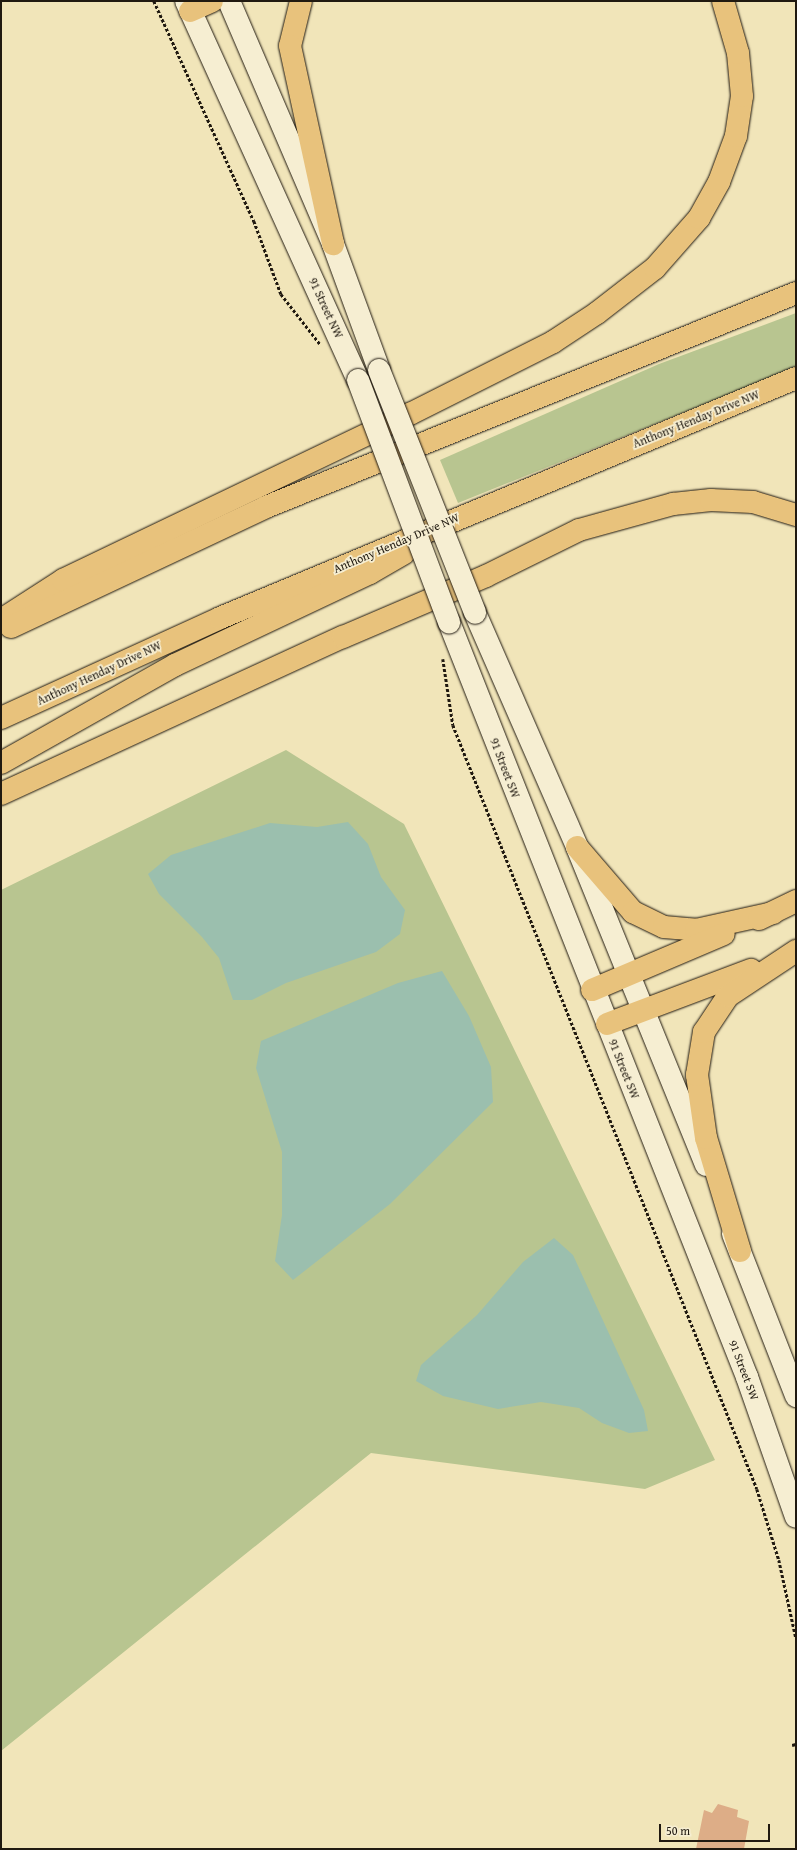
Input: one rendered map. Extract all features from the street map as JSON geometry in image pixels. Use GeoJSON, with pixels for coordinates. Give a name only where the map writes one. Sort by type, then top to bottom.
{"type":"FeatureCollection","features":[{"type":"Feature","properties":{"kind":"highway"},"geometry":{"type":"LineString","coordinates":[[188,6],[212,1]]}},
{"type":"Feature","properties":{"kind":"highway"},"geometry":{"type":"LineString","coordinates":[[301,1],[290,46],[333,244]]}},
{"type":"Feature","properties":{"kind":"highway"},"geometry":{"type":"LineString","coordinates":[[1,620],[63,580],[423,407],[552,342],[597,313],[656,268],[699,218],[719,182],[736,136],[742,96],[738,53],[722,1]]}},
{"type":"Feature","properties":{"kind":"highway"},"geometry":{"type":"LineString","coordinates":[[1,632],[266,507],[796,293]]}},
{"type":"Feature","properties":{"kind":"highway","name":"Anthony Henday Drive NW"},"geometry":{"type":"LineString","coordinates":[[1,718],[220,618],[492,502],[796,378]]}},
{"type":"Feature","properties":{"kind":"highway"},"geometry":{"type":"LineString","coordinates":[[1,794],[343,637],[486,576],[579,530],[673,504],[711,500],[752,502],[796,515]]}},
{"type":"Feature","properties":{"kind":"highway"},"geometry":{"type":"LineString","coordinates":[[1,763],[175,665],[370,573],[492,502]]}},
{"type":"Feature","properties":{"kind":"highway"},"geometry":{"type":"LineString","coordinates":[[577,846],[633,912],[664,927],[696,930],[773,913]]}},
{"type":"Feature","properties":{"kind":"highway"},"geometry":{"type":"LineString","coordinates":[[592,990],[773,913],[796,901]]}},
{"type":"Feature","properties":{"kind":"highway"},"geometry":{"type":"LineString","coordinates":[[607,1024],[642,1008],[760,967],[796,950]]}},
{"type":"Feature","properties":{"kind":"highway"},"geometry":{"type":"LineString","coordinates":[[740,1251],[706,1138],[697,1075],[704,1032],[728,996],[796,950]]}},
{"type":"Feature","properties":{"kind":"main road"},"geometry":{"type":"LineString","coordinates":[[229,1],[333,244],[379,370],[475,612],[577,846],[740,1251],[796,1396]]}},
{"type":"Feature","properties":{"kind":"main road","name":"91 Street NW"},"geometry":{"type":"LineString","coordinates":[[188,6],[358,380],[449,622]]}},
{"type":"Feature","properties":{"kind":"main road","name":"91 Street SW"},"geometry":{"type":"LineString","coordinates":[[449,622],[592,990],[607,1024],[747,1376],[796,1517]]}},
{"type":"Feature","properties":{"kind":"path"},"geometry":{"type":"LineString","coordinates":[[154,1],[254,221],[284,299],[324,348]]}},
{"type":"Feature","properties":{"kind":"path"},"geometry":{"type":"LineString","coordinates":[[441,652],[453,724],[757,1488],[780,1566],[796,1638]]}},
{"type":"Feature","properties":{"kind":"green space"},"geometry":{"type":"Polygon","coordinates":[[[796,313],[796,367],[458,503],[440,460],[659,364],[796,313]]]}},
{"type":"Feature","properties":{"kind":"green space"},"geometry":{"type":"Polygon","coordinates":[[[286,750],[404,824],[715,1460],[645,1489],[371,1453],[1,1751],[1,890],[286,750]]]}},
{"type":"Feature","properties":{"kind":"shaded area"},"geometry":{"type":"Polygon","coordinates":[[[348,822],[368,844],[381,877],[405,910],[400,934],[376,952],[286,983],[252,1000],[233,1000],[219,958],[202,937],[159,894],[148,874],[171,855],[270,823],[317,827],[348,822]]]}},
{"type":"Feature","properties":{"kind":"shaded area"},"geometry":{"type":"Polygon","coordinates":[[[442,971],[469,1016],[491,1067],[493,1102],[390,1204],[293,1280],[275,1261],[282,1215],[282,1152],[256,1068],[261,1041],[398,983],[442,971]]]}},
{"type":"Feature","properties":{"kind":"shaded area"},"geometry":{"type":"Polygon","coordinates":[[[554,1238],[573,1255],[644,1410],[648,1431],[629,1433],[602,1423],[579,1408],[541,1402],[498,1409],[443,1396],[416,1381],[421,1365],[477,1315],[523,1262],[554,1238]]]}},
{"type":"Feature","properties":{"kind":"building"},"geometry":{"type":"Polygon","coordinates":[[[718,1804],[738,1810],[737,1817],[749,1821],[744,1849],[696,1849],[704,1810],[712,1813],[718,1804]]]}}]}
